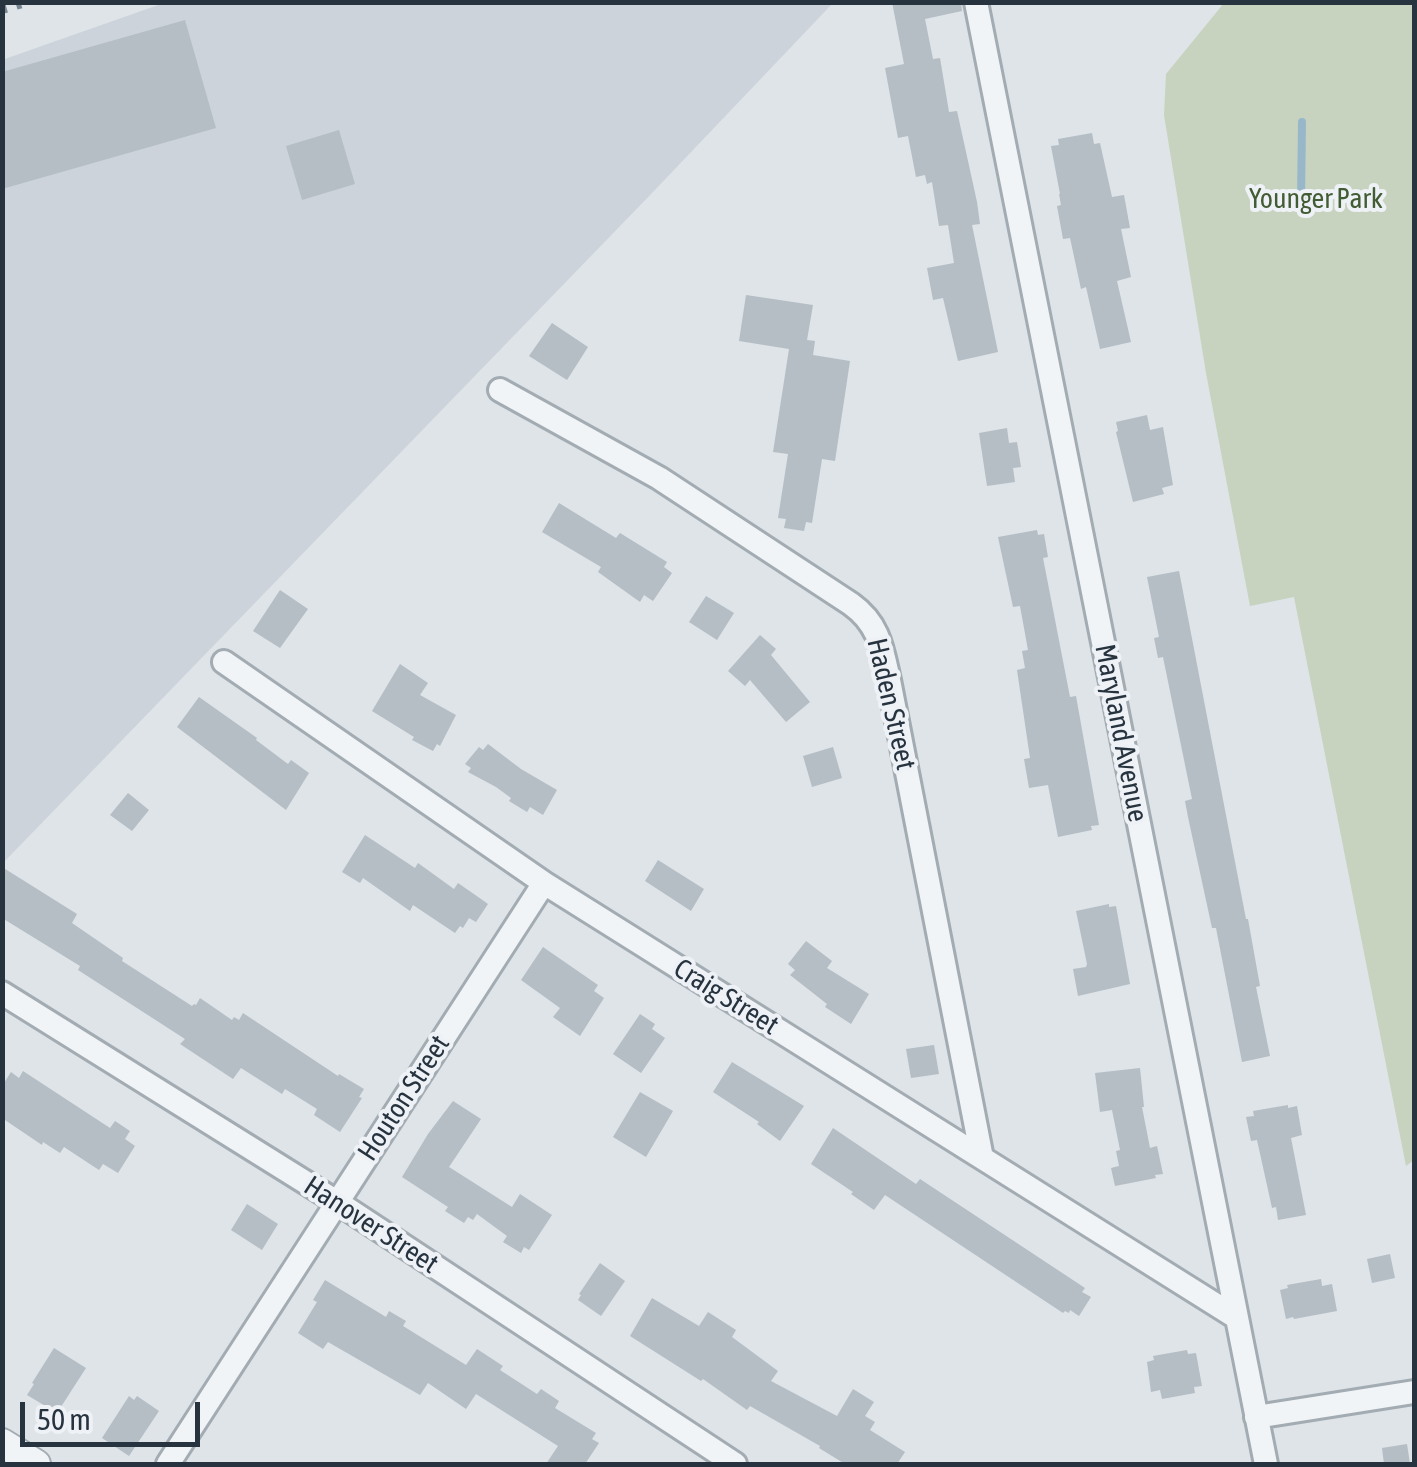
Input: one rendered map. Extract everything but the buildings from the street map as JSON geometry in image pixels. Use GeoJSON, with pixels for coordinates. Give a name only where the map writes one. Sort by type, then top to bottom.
{"type":"FeatureCollection","features":[{"type":"Feature","properties":{"kind":"street","name":"Maryland Avenue"},"geometry":{"type":"LineString","coordinates":[[976,2],[1266,1464]]}},
{"type":"Feature","properties":{"kind":"street","name":"Haden Street"},"geometry":{"type":"LineString","coordinates":[[500,390],[660,478],[851,604],[876,630],[982,1158]]}},
{"type":"Feature","properties":{"kind":"street","name":"Craig Street"},"geometry":{"type":"LineString","coordinates":[[224,662],[544,883],[1237,1318]]}},
{"type":"Feature","properties":{"kind":"street","name":"Houton Street"},"geometry":{"type":"LineString","coordinates":[[168,1464],[544,883]]}},
{"type":"Feature","properties":{"kind":"street","name":"Hanover Street"},"geometry":{"type":"LineString","coordinates":[[2,993],[337,1202],[735,1464]]}},
{"type":"Feature","properties":{"kind":"street"},"geometry":{"type":"LineString","coordinates":[[1256,1417],[1414,1392]]}},
{"type":"Feature","properties":{"kind":"street"},"geometry":{"type":"LineString","coordinates":[[2,1443],[36,1464]]}},
{"type":"Feature","properties":{"kind":"shaded area"},"geometry":{"type":"Polygon","coordinates":[[[164,3],[833,3],[3,863],[2,60],[164,3]]]}},
{"type":"Feature","properties":{"kind":"green space","name":"Younger Park"},"geometry":{"type":"Polygon","coordinates":[[[1224,3],[1414,3],[1414,1160],[1406,1166],[1294,597],[1250,606],[1206,373],[1164,115],[1166,74],[1224,3]]]}},
{"type":"Feature","properties":{"kind":"waterway"},"geometry":{"type":"LineString","coordinates":[[1301,202],[1302,122]]}},
{"type":"Feature","properties":{"kind":"railway"},"geometry":{"type":"LineString","coordinates":[[2,10],[29,2]]}}]}
